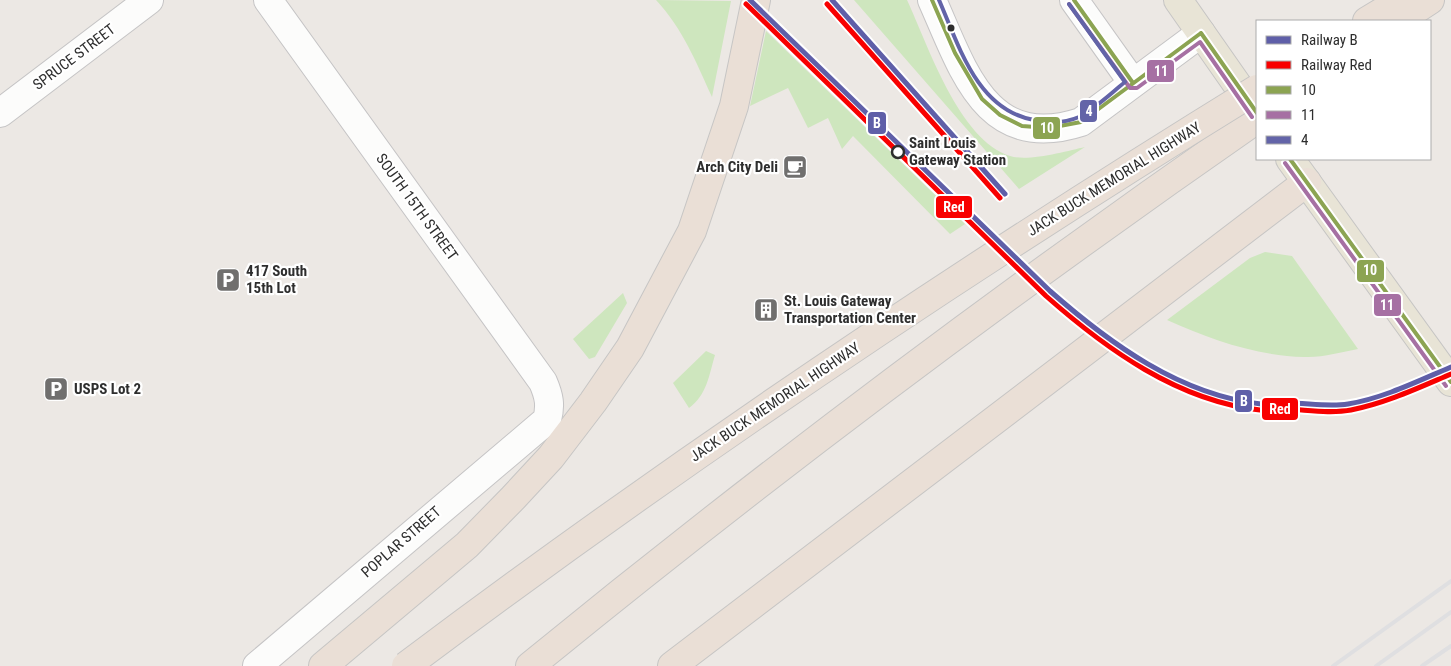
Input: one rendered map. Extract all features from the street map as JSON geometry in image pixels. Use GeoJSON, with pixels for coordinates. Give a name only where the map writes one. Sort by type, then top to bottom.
{"type":"FeatureCollection","features":[{"type":"Feature","properties":{"kind":"highway"},"geometry":{"type":"LineString","coordinates":[[323,666],[467,545],[513,498],[551,457],[593,402],[630,348],[695,222],[734,106],[746,56],[756,0]]}},
{"type":"Feature","properties":{"kind":"highway"},"geometry":{"type":"LineString","coordinates":[[1369,20],[1402,0]]}},
{"type":"Feature","properties":{"kind":"highway"},"geometry":{"type":"LineString","coordinates":[[1400,20],[1430,0]]}},
{"type":"Feature","properties":{"kind":"highway","name":"JACK BUCK MEMORIAL HIGHWAY"},"geometry":{"type":"LineString","coordinates":[[406,666],[626,505],[905,313],[1256,90]]}},
{"type":"Feature","properties":{"kind":"highway","name":"JACK BUCK MEMORIAL HIGHWAY"},"geometry":{"type":"LineString","coordinates":[[530,666],[752,488],[864,403],[1099,229],[1256,120]]}},
{"type":"Feature","properties":{"kind":"highway"},"geometry":{"type":"LineString","coordinates":[[672,666],[1307,182]]}},
{"type":"Feature","properties":{"kind":"main road"},"geometry":{"type":"LineString","coordinates":[[1178,0],[1256,112]]}},
{"type":"Feature","properties":{"kind":"main road"},"geometry":{"type":"LineString","coordinates":[[1291,160],[1451,382]]}},
{"type":"Feature","properties":{"kind":"street","name":"SPRUCE STREET"},"geometry":{"type":"LineString","coordinates":[[0,114],[148,0]]}},
{"type":"Feature","properties":{"kind":"street","name":"SOUTH 15TH STREET"},"geometry":{"type":"LineString","coordinates":[[268,0],[542,382],[548,393],[550,407],[547,420]]}},
{"type":"Feature","properties":{"kind":"street"},"geometry":{"type":"LineString","coordinates":[[932,0],[968,79],[983,100],[1015,124],[1059,129],[1081,122],[1201,33]]}},
{"type":"Feature","properties":{"kind":"street"},"geometry":{"type":"LineString","coordinates":[[1074,0],[1133,83]]}},
{"type":"Feature","properties":{"kind":"street","name":"POPLAR STREET"},"geometry":{"type":"LineString","coordinates":[[257,666],[462,490],[547,420]]}},
{"type":"Feature","properties":{"kind":"green space"},"geometry":{"type":"Polygon","coordinates":[[[656,0],[731,1],[712,97],[681,34],[666,11],[656,0]]]}},
{"type":"Feature","properties":{"kind":"green space"},"geometry":{"type":"Polygon","coordinates":[[[854,0],[907,0],[947,89],[975,131],[992,147],[1010,156],[1027,158],[1085,147],[1019,189],[854,0]]]}},
{"type":"Feature","properties":{"kind":"green space"},"geometry":{"type":"Polygon","coordinates":[[[766,31],[965,224],[950,234],[853,136],[842,149],[828,118],[808,128],[788,88],[750,106],[766,31]]]}},
{"type":"Feature","properties":{"kind":"green space"},"geometry":{"type":"Polygon","coordinates":[[[1265,252],[1292,256],[1358,349],[1325,356],[1286,356],[1251,350],[1217,340],[1167,320],[1250,258],[1265,252]]]}},
{"type":"Feature","properties":{"kind":"green space"},"geometry":{"type":"Polygon","coordinates":[[[623,293],[627,303],[595,357],[589,359],[573,339],[623,293]]]}},
{"type":"Feature","properties":{"kind":"green space"},"geometry":{"type":"Polygon","coordinates":[[[706,351],[715,355],[709,377],[704,391],[689,408],[673,383],[706,351]]]}},
{"type":"Feature","properties":{"kind":"railway"},"geometry":{"type":"LineString","coordinates":[[1333,666],[1451,581]]}},
{"type":"Feature","properties":{"kind":"railway"},"geometry":{"type":"LineString","coordinates":[[1376,666],[1451,612]]}},
{"type":"Feature","properties":{"kind":"railway"},"geometry":{"type":"LineString","coordinates":[[1422,666],[1451,646]]}},
{"type":"Feature","properties":{"kind":"rail line","name":"B"},"geometry":{"type":"LineString","coordinates":[[750,0],[1050,291],[1096,329],[1147,364],[1202,390],[1231,399],[1261,404],[1325,405],[1348,404],[1388,393],[1451,367]]}},
{"type":"Feature","properties":{"kind":"rail line","name":"B"},"geometry":{"type":"LineString","coordinates":[[832,0],[1005,194]]}},
{"type":"Feature","properties":{"kind":"rail line","name":"Red"},"geometry":{"type":"LineString","coordinates":[[746,4],[1046,296],[1093,335],[1145,370],[1200,396],[1230,405],[1260,410],[1287,409],[1335,412],[1351,410],[1402,395],[1451,374]]}},
{"type":"Feature","properties":{"kind":"rail line","name":"Red"},"geometry":{"type":"LineString","coordinates":[[827,4],[1000,198]]}},
{"type":"Feature","properties":{"kind":"transit line","name":"10"},"geometry":{"type":"LineString","coordinates":[[932,0],[955,53],[982,99],[1000,115],[1022,126],[1049,128],[1081,122],[1201,33]]}},
{"type":"Feature","properties":{"kind":"transit line","name":"4"},"geometry":{"type":"LineString","coordinates":[[939,0],[963,56],[984,90],[998,104],[1014,114],[1034,120],[1051,122],[1079,117],[1125,82],[1069,4]]}},
{"type":"Feature","properties":{"kind":"transit line","name":"10"},"geometry":{"type":"LineString","coordinates":[[1074,0],[1133,83]]}},
{"type":"Feature","properties":{"kind":"transit line","name":"11"},"geometry":{"type":"LineString","coordinates":[[1069,4],[1130,88],[1137,88],[1200,42],[1252,117]]}},
{"type":"Feature","properties":{"kind":"transit line","name":"10"},"geometry":{"type":"LineString","coordinates":[[1201,33],[1256,112]]}},
{"type":"Feature","properties":{"kind":"transit line","name":"10"},"geometry":{"type":"LineString","coordinates":[[1291,160],[1451,382]]}},
{"type":"Feature","properties":{"kind":"transit line","name":"11"},"geometry":{"type":"LineString","coordinates":[[1285,163],[1446,386]]}},
{"type":"Feature","properties":{"kind":"place","name":"Saint Louis Gateway Station"},"geometry":{"type":"Point","coordinates":[898,152]}},
{"type":"Feature","properties":{"kind":"place","name":"Arch City Deli"},"geometry":{"type":"Point","coordinates":[795,167]}},
{"type":"Feature","properties":{"kind":"place","name":"417 South 15th Lot"},"geometry":{"type":"Point","coordinates":[228,280]}},
{"type":"Feature","properties":{"kind":"place","name":"St. Louis Gateway Transportation Center"},"geometry":{"type":"Point","coordinates":[766,310]}},
{"type":"Feature","properties":{"kind":"place","name":"USPS Lot 2"},"geometry":{"type":"Point","coordinates":[56,389]}}]}
